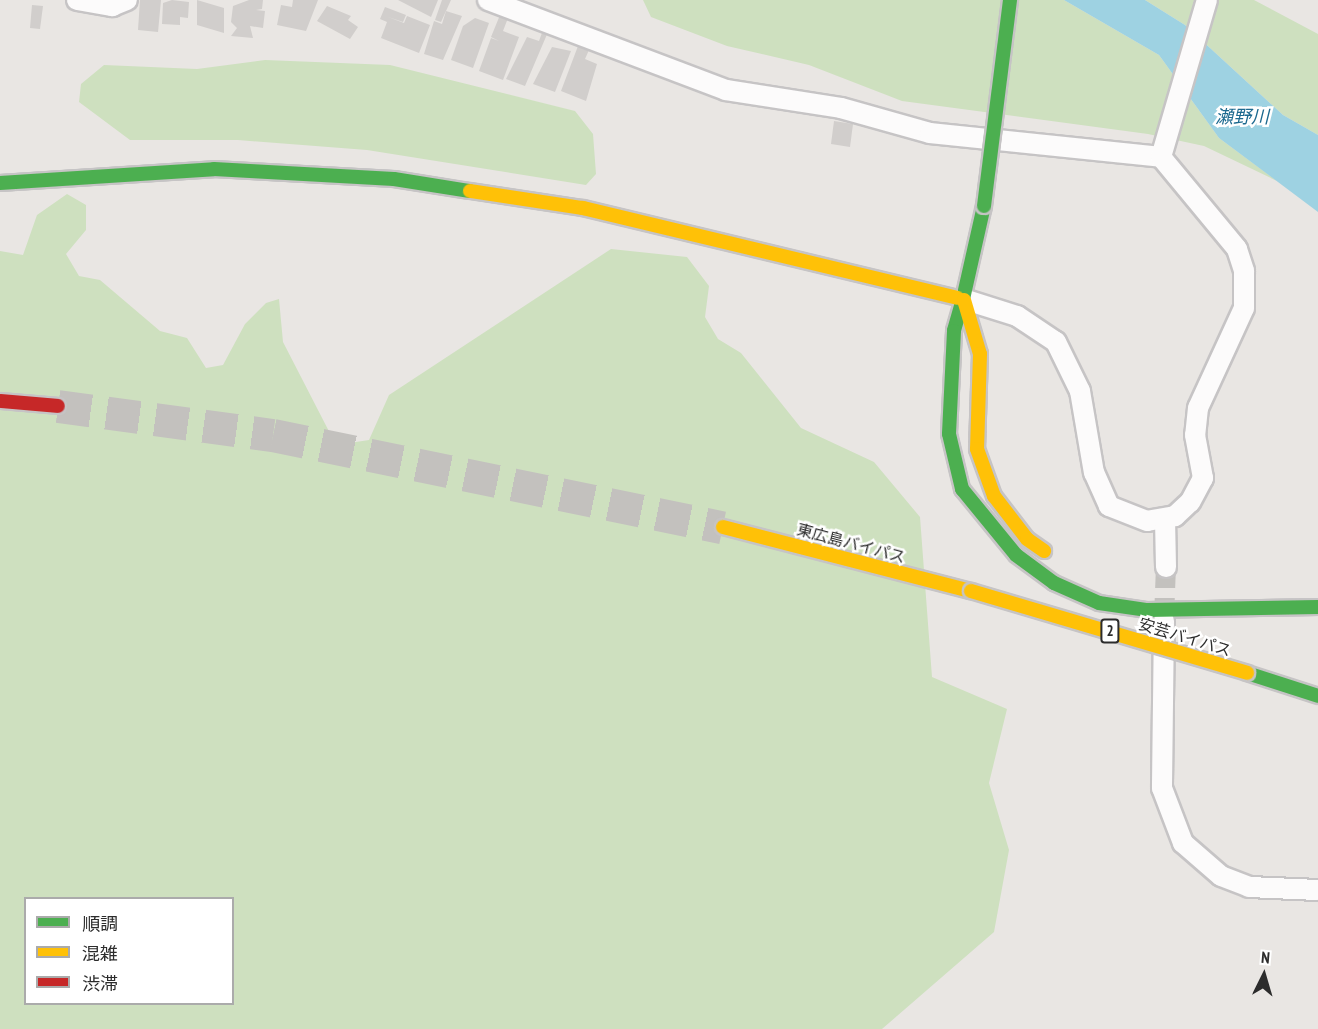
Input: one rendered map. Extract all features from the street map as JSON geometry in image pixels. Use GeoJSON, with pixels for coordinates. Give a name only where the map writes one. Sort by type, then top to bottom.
{"type":"FeatureCollection","features":[{"type":"Feature","properties":{"kind":"main road"},"geometry":{"type":"LineString","coordinates":[[1010,0],[984,206],[954,331],[949,434],[962,489],[1016,555],[1054,583],[1098,603],[1147,610],[1318,607]]}},
{"type":"Feature","properties":{"kind":"main road"},"geometry":{"type":"LineString","coordinates":[[0,183],[214,169],[405,181],[583,208],[963,299]]}},
{"type":"Feature","properties":{"kind":"main road"},"geometry":{"type":"LineString","coordinates":[[963,299],[980,354],[975,417],[977,449],[994,495],[1027,539],[1061,564]]}},
{"type":"Feature","properties":{"kind":"main road"},"geometry":{"type":"LineString","coordinates":[[0,401],[58,406]]}},
{"type":"Feature","properties":{"kind":"main road","name":"東広島バイパス"},"geometry":{"type":"LineString","coordinates":[[723,527],[971,591]]}},
{"type":"Feature","properties":{"kind":"main road","name":"安芸バイパス"},"geometry":{"type":"LineString","coordinates":[[971,591],[1318,696]]}},
{"type":"Feature","properties":{"kind":"street"},"geometry":{"type":"LineString","coordinates":[[77,0],[112,6],[127,0]]}},
{"type":"Feature","properties":{"kind":"street"},"geometry":{"type":"LineString","coordinates":[[488,0],[726,90],[841,108],[930,133],[1162,150],[1237,249],[1246,292],[1244,308],[1198,408],[1195,435],[1203,478],[1190,502],[1165,519],[1125,516],[1109,506],[1094,473],[1080,391],[1056,342],[1017,316],[963,299]]}},
{"type":"Feature","properties":{"kind":"street"},"geometry":{"type":"LineString","coordinates":[[1162,150],[1207,0]]}},
{"type":"Feature","properties":{"kind":"street"},"geometry":{"type":"LineString","coordinates":[[1165,519],[1166,567]]}},
{"type":"Feature","properties":{"kind":"street"},"geometry":{"type":"LineString","coordinates":[[1164,621],[1162,788],[1183,843],[1221,876],[1249,887],[1318,890]]}},
{"type":"Feature","properties":{"kind":"green space"},"geometry":{"type":"Polygon","coordinates":[[[643,0],[1064,0],[1159,55],[1219,138],[1277,181],[1204,146],[1148,134],[902,101],[809,65],[727,46],[651,17],[643,0]]]}},
{"type":"Feature","properties":{"kind":"green space"},"geometry":{"type":"Polygon","coordinates":[[[1145,0],[1254,0],[1318,34],[1318,135],[1283,115],[1185,25],[1145,0]]]}},
{"type":"Feature","properties":{"kind":"green space"},"geometry":{"type":"Polygon","coordinates":[[[265,60],[390,65],[575,111],[593,134],[596,174],[586,185],[367,150],[238,140],[130,140],[79,102],[81,84],[104,65],[197,69],[265,60]]]}},
{"type":"Feature","properties":{"kind":"green space"},"geometry":{"type":"Polygon","coordinates":[[[67,194],[86,205],[86,230],[66,254],[79,276],[100,280],[160,331],[187,338],[206,368],[223,365],[245,324],[266,303],[279,299],[283,342],[336,445],[369,440],[389,395],[611,249],[687,257],[709,286],[705,317],[718,339],[741,353],[801,428],[874,462],[920,517],[932,677],[1007,709],[989,783],[1009,850],[994,932],[882,1029],[0,1029],[0,251],[23,255],[37,215],[67,194]]]}},
{"type":"Feature","properties":{"kind":"water","name":"瀬野川"},"geometry":{"type":"Polygon","coordinates":[[[1064,0],[1145,0],[1185,25],[1283,115],[1318,135],[1318,212],[1219,138],[1159,55],[1064,0]]]}},
{"type":"Feature","properties":{"kind":"building"},"geometry":{"type":"Polygon","coordinates":[[[140,0],[161,0],[158,32],[138,30],[140,0]]]}},
{"type":"Feature","properties":{"kind":"building"},"geometry":{"type":"Polygon","coordinates":[[[172,0],[189,2],[188,18],[180,17],[180,25],[162,24],[163,3],[172,0]]]}},
{"type":"Feature","properties":{"kind":"building"},"geometry":{"type":"Polygon","coordinates":[[[197,0],[224,8],[224,33],[197,25],[197,0]]]}},
{"type":"Feature","properties":{"kind":"building"},"geometry":{"type":"Polygon","coordinates":[[[249,0],[263,0],[262,9],[256,10],[265,11],[263,28],[250,26],[253,38],[231,36],[237,28],[231,22],[233,6],[249,0]]]}},
{"type":"Feature","properties":{"kind":"building"},"geometry":{"type":"Polygon","coordinates":[[[293,0],[318,0],[306,31],[277,25],[281,5],[292,7],[293,0]]]}},
{"type":"Feature","properties":{"kind":"building"},"geometry":{"type":"Polygon","coordinates":[[[398,0],[438,0],[431,17],[398,0]]]}},
{"type":"Feature","properties":{"kind":"building"},"geometry":{"type":"Polygon","coordinates":[[[442,0],[451,0],[441,22],[435,20],[442,0]]]}},
{"type":"Feature","properties":{"kind":"building"},"geometry":{"type":"Polygon","coordinates":[[[32,5],[43,6],[40,29],[30,28],[32,5]]]}},
{"type":"Feature","properties":{"kind":"building"},"geometry":{"type":"Polygon","coordinates":[[[327,6],[351,16],[348,20],[358,27],[350,39],[317,21],[327,6]]]}},
{"type":"Feature","properties":{"kind":"building"},"geometry":{"type":"Polygon","coordinates":[[[385,7],[406,15],[403,22],[388,17],[404,23],[407,16],[430,25],[419,53],[381,38],[387,22],[380,19],[385,7]]]}},
{"type":"Feature","properties":{"kind":"building"},"geometry":{"type":"Polygon","coordinates":[[[446,11],[462,16],[443,60],[424,54],[434,21],[442,24],[446,11]]]}},
{"type":"Feature","properties":{"kind":"building"},"geometry":{"type":"Polygon","coordinates":[[[500,15],[508,18],[503,31],[519,37],[503,80],[479,71],[491,38],[499,41],[491,37],[500,15]]]}},
{"type":"Feature","properties":{"kind":"building"},"geometry":{"type":"Polygon","coordinates":[[[475,18],[489,23],[473,68],[451,60],[463,26],[475,18]]]}},
{"type":"Feature","properties":{"kind":"building"},"geometry":{"type":"Polygon","coordinates":[[[543,30],[548,32],[525,86],[506,79],[527,37],[539,41],[543,30]]]}},
{"type":"Feature","properties":{"kind":"building"},"geometry":{"type":"Polygon","coordinates":[[[578,46],[589,50],[585,59],[597,64],[586,101],[561,91],[578,46]]]}},
{"type":"Feature","properties":{"kind":"building"},"geometry":{"type":"Polygon","coordinates":[[[552,47],[571,51],[555,92],[533,84],[552,47]]]}},
{"type":"Feature","properties":{"kind":"building"},"geometry":{"type":"Polygon","coordinates":[[[834,121],[853,124],[850,147],[831,144],[834,121]]]}},
{"type":"Feature","properties":{"kind":"tunnel"},"geometry":{"type":"LineString","coordinates":[[58,406],[273,435],[723,527]]}},
{"type":"Feature","properties":{"kind":"tunnel"},"geometry":{"type":"LineString","coordinates":[[1164,618],[1166,567]]}},
{"type":"Feature","properties":{"kind":"traffic: fast"},"geometry":{"type":"LineString","coordinates":[[984,206],[1010,0]]}},
{"type":"Feature","properties":{"kind":"traffic: fast"},"geometry":{"type":"LineString","coordinates":[[0,183],[214,169],[394,179],[470,191]]}},
{"type":"Feature","properties":{"kind":"traffic: fast"},"geometry":{"type":"LineString","coordinates":[[957,298],[963,299],[984,206]]}},
{"type":"Feature","properties":{"kind":"traffic: fast"},"geometry":{"type":"LineString","coordinates":[[963,299],[954,331],[949,434],[962,489],[1016,555],[1054,583],[1099,603],[1147,610],[1318,607]]}},
{"type":"Feature","properties":{"kind":"traffic: fast"},"geometry":{"type":"LineString","coordinates":[[1247,673],[1318,696]]}},
{"type":"Feature","properties":{"kind":"traffic: slow"},"geometry":{"type":"LineString","coordinates":[[470,191],[583,208],[957,298]]}},
{"type":"Feature","properties":{"kind":"traffic: slow"},"geometry":{"type":"LineString","coordinates":[[964,300],[980,354],[977,449],[994,496],[1027,539],[1044,551]]}},
{"type":"Feature","properties":{"kind":"traffic: slow"},"geometry":{"type":"LineString","coordinates":[[723,527],[971,591]]}},
{"type":"Feature","properties":{"kind":"traffic: slow"},"geometry":{"type":"LineString","coordinates":[[971,591],[1247,673]]}},
{"type":"Feature","properties":{"kind":"traffic: jam"},"geometry":{"type":"LineString","coordinates":[[0,401],[58,406]]}}]}
